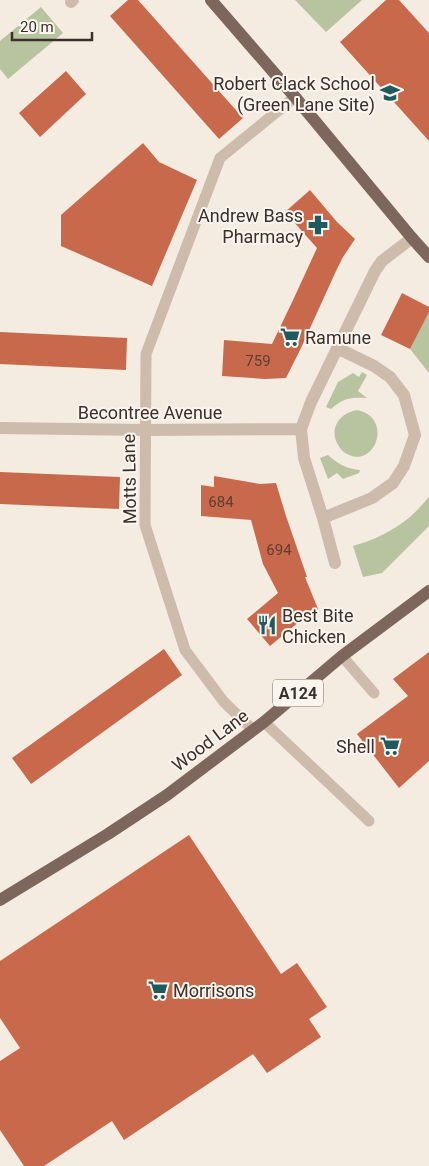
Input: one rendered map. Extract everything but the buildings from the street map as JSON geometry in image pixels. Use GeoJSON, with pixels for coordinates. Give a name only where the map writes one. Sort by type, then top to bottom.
{"type":"FeatureCollection","features":[{"type":"Feature","properties":{"kind":"main road"},"geometry":{"type":"LineString","coordinates":[[211,0],[429,257]]}},
{"type":"Feature","properties":{"kind":"main road","name":"Wood Lane"},"geometry":{"type":"LineString","coordinates":[[0,900],[108,834],[152,804],[264,722],[342,656],[429,591]]}},
{"type":"Feature","properties":{"kind":"street"},"geometry":{"type":"LineString","coordinates":[[335,563],[304,458],[301,429],[311,402],[336,348],[375,271],[382,262],[412,238]]}},
{"type":"Feature","properties":{"kind":"street"},"geometry":{"type":"LineString","coordinates":[[323,518],[372,498],[393,483],[404,466],[415,436],[404,394],[390,377],[374,366],[336,348]]}},
{"type":"Feature","properties":{"kind":"street","name":"Becontree Avenue"},"geometry":{"type":"LineString","coordinates":[[0,428],[145,430],[301,429]]}},
{"type":"Feature","properties":{"kind":"lane","name":"Motts Lane"},"geometry":{"type":"LineString","coordinates":[[253,730],[224,702],[185,650],[144,525],[146,354],[220,158],[295,97]]}},
{"type":"Feature","properties":{"kind":"lane"},"geometry":{"type":"LineString","coordinates":[[342,656],[374,693]]}},
{"type":"Feature","properties":{"kind":"lane"},"geometry":{"type":"LineString","coordinates":[[264,722],[369,821]]}},
{"type":"Feature","properties":{"kind":"green space"},"geometry":{"type":"Polygon","coordinates":[[[295,0],[362,0],[326,32],[295,0]]]}},
{"type":"Feature","properties":{"kind":"green space"},"geometry":{"type":"Polygon","coordinates":[[[41,7],[63,33],[8,79],[0,69],[0,41],[41,7]]]}},
{"type":"Feature","properties":{"kind":"green space"},"geometry":{"type":"Polygon","coordinates":[[[429,313],[429,373],[410,349],[429,313]]]}},
{"type":"Feature","properties":{"kind":"green space"},"geometry":{"type":"Polygon","coordinates":[[[362,372],[367,375],[358,391],[367,398],[348,399],[339,402],[331,409],[326,407],[338,382],[353,373],[359,377],[362,372]]]}},
{"type":"Feature","properties":{"kind":"green space"},"geometry":{"type":"Polygon","coordinates":[[[357,410],[368,414],[375,422],[377,430],[377,440],[373,448],[367,454],[359,457],[349,455],[342,450],[335,439],[338,421],[348,413],[357,410]]]}},
{"type":"Feature","properties":{"kind":"green space"},"geometry":{"type":"Polygon","coordinates":[[[328,455],[343,466],[360,470],[359,473],[343,479],[337,473],[328,479],[320,458],[328,455]]]}},
{"type":"Feature","properties":{"kind":"green space"},"geometry":{"type":"Polygon","coordinates":[[[429,497],[429,526],[382,573],[363,577],[353,546],[376,538],[397,527],[413,515],[429,497]]]}},
{"type":"Feature","properties":{"kind":"place","name":"Robert Clack School (Green Lane Site)"},"geometry":{"type":"Point","coordinates":[390,93]}},
{"type":"Feature","properties":{"kind":"place","name":"Andrew Bass Pharmacy"},"geometry":{"type":"Point","coordinates":[318,225]}},
{"type":"Feature","properties":{"kind":"place","name":"Ramune"},"geometry":{"type":"Point","coordinates":[290,337]}},
{"type":"Feature","properties":{"kind":"place","name":"Best Bite Chicken"},"geometry":{"type":"Point","coordinates":[267,625]}},
{"type":"Feature","properties":{"kind":"place","name":"Shell"},"geometry":{"type":"Point","coordinates":[390,746]}},
{"type":"Feature","properties":{"kind":"place","name":"Morrisons"},"geometry":{"type":"Point","coordinates":[158,990]}}]}
